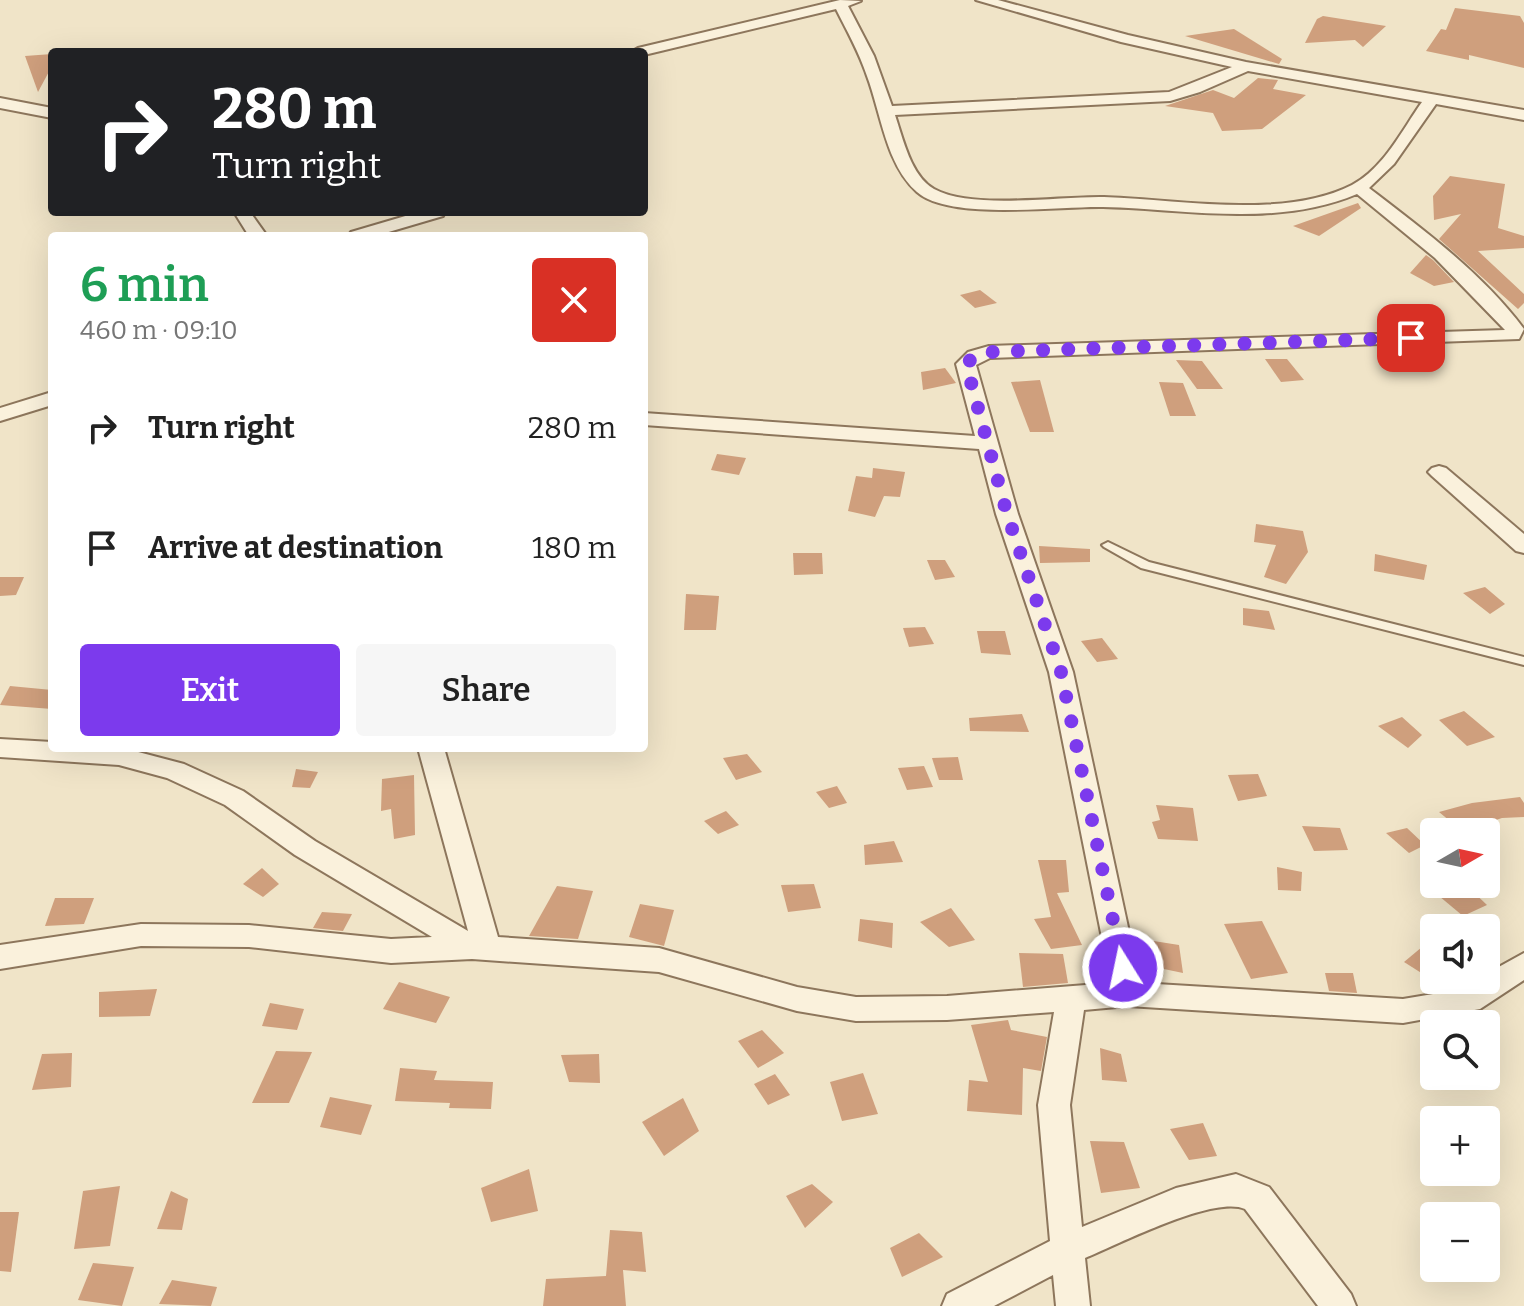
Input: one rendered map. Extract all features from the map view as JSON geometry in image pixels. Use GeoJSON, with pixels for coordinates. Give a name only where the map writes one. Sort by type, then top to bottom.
{"type":"FeatureCollection","features":[{"type":"Feature","properties":{"kind":"street"},"geometry":{"type":"LineString","coordinates":[[648,50],[857,0]]}},
{"type":"Feature","properties":{"kind":"street"},"geometry":{"type":"LineString","coordinates":[[983,0],[1126,39],[1246,66],[1524,115]]}},
{"type":"Feature","properties":{"kind":"street"},"geometry":{"type":"LineString","coordinates":[[840,4],[870,62],[903,161],[914,180],[927,193],[951,200],[974,203],[1107,202],[1157,208],[1252,209],[1317,200],[1359,188],[1386,160],[1431,100]]}},
{"type":"Feature","properties":{"kind":"street"},"geometry":{"type":"LineString","coordinates":[[887,111],[1170,96],[1195,89],[1246,66]]}},
{"type":"Feature","properties":{"kind":"street"},"geometry":{"type":"LineString","coordinates":[[0,103],[48,112]]}},
{"type":"Feature","properties":{"kind":"street"},"geometry":{"type":"LineString","coordinates":[[1128,994],[1061,672],[1007,514],[966,364],[975,356],[989,352],[1512,335],[1515,330],[1498,309],[1406,224],[1359,188]]}},
{"type":"Feature","properties":{"kind":"street"},"geometry":{"type":"LineString","coordinates":[[370,232],[424,216]]}},
{"type":"Feature","properties":{"kind":"street"},"geometry":{"type":"LineString","coordinates":[[0,415],[48,399]]}},
{"type":"Feature","properties":{"kind":"street"},"geometry":{"type":"LineString","coordinates":[[648,419],[987,443]]}},
{"type":"Feature","properties":{"kind":"street"},"geometry":{"type":"LineString","coordinates":[[1439,472],[1524,546]]}},
{"type":"Feature","properties":{"kind":"street"},"geometry":{"type":"LineString","coordinates":[[0,748],[48,751]]}},
{"type":"Feature","properties":{"kind":"street"},"geometry":{"type":"LineString","coordinates":[[60,752],[119,756],[175,771],[234,798],[305,848],[480,947]]}},
{"type":"Feature","properties":{"kind":"street"},"geometry":{"type":"LineString","coordinates":[[432,752],[480,947]]}},
{"type":"Feature","properties":{"kind":"street"},"geometry":{"type":"LineString","coordinates":[[0,957],[141,935],[249,936],[391,951],[480,947],[659,960],[797,999],[856,1009],[947,1008],[1128,994],[1403,1011],[1470,1000],[1524,965]]}},
{"type":"Feature","properties":{"kind":"street"},"geometry":{"type":"LineString","coordinates":[[1071,998],[1054,1105],[1073,1306]]}},
{"type":"Feature","properties":{"kind":"street"},"geometry":{"type":"LineString","coordinates":[[959,1306],[1067,1250],[1176,1203],[1236,1189],[1257,1198],[1339,1306]]}},
{"type":"Feature","properties":{"kind":"lane"},"geometry":{"type":"LineString","coordinates":[[1108,545],[1145,565],[1187,577],[1524,661]]}},
{"type":"Feature","properties":{"kind":"building"},"geometry":{"type":"Polygon","coordinates":[[[1455,8],[1520,16],[1524,23],[1524,68],[1469,55],[1469,60],[1426,51],[1441,29],[1446,30],[1455,8]]]}},
{"type":"Feature","properties":{"kind":"building"},"geometry":{"type":"Polygon","coordinates":[[[1323,16],[1386,26],[1363,47],[1355,40],[1305,43],[1317,19],[1323,16]]]}},
{"type":"Feature","properties":{"kind":"building"},"geometry":{"type":"Polygon","coordinates":[[[1234,29],[1282,59],[1279,64],[1185,36],[1234,29]]]}},
{"type":"Feature","properties":{"kind":"building"},"geometry":{"type":"Polygon","coordinates":[[[48,54],[48,73],[38,92],[25,56],[48,54]]]}},
{"type":"Feature","properties":{"kind":"building"},"geometry":{"type":"Polygon","coordinates":[[[1258,78],[1278,80],[1273,89],[1306,95],[1262,129],[1222,131],[1213,113],[1165,106],[1213,90],[1234,98],[1258,78]]]}},
{"type":"Feature","properties":{"kind":"building"},"geometry":{"type":"Polygon","coordinates":[[[1450,176],[1505,184],[1498,228],[1524,236],[1524,248],[1478,251],[1524,294],[1524,303],[1518,309],[1439,239],[1461,214],[1434,220],[1433,196],[1450,176]]]}},
{"type":"Feature","properties":{"kind":"building"},"geometry":{"type":"Polygon","coordinates":[[[1358,203],[1361,208],[1319,236],[1293,226],[1358,203]]]}},
{"type":"Feature","properties":{"kind":"building"},"geometry":{"type":"Polygon","coordinates":[[[1426,255],[1454,282],[1434,286],[1410,273],[1426,255]]]}},
{"type":"Feature","properties":{"kind":"building"},"geometry":{"type":"Polygon","coordinates":[[[980,290],[997,303],[975,308],[960,295],[980,290]]]}},
{"type":"Feature","properties":{"kind":"building"},"geometry":{"type":"Polygon","coordinates":[[[1265,359],[1287,359],[1304,380],[1281,382],[1265,359]]]}},
{"type":"Feature","properties":{"kind":"building"},"geometry":{"type":"Polygon","coordinates":[[[1176,360],[1202,361],[1223,389],[1197,389],[1176,360]]]}},
{"type":"Feature","properties":{"kind":"building"},"geometry":{"type":"Polygon","coordinates":[[[945,368],[956,383],[923,390],[921,372],[945,368]]]}},
{"type":"Feature","properties":{"kind":"building"},"geometry":{"type":"Polygon","coordinates":[[[1040,380],[1054,432],[1030,432],[1011,382],[1040,380]]]}},
{"type":"Feature","properties":{"kind":"building"},"geometry":{"type":"Polygon","coordinates":[[[1159,382],[1183,383],[1196,416],[1170,416],[1159,382]]]}},
{"type":"Feature","properties":{"kind":"building"},"geometry":{"type":"Polygon","coordinates":[[[717,454],[746,458],[739,475],[711,470],[717,454]]]}},
{"type":"Feature","properties":{"kind":"building"},"geometry":{"type":"Polygon","coordinates":[[[873,468],[905,472],[900,497],[884,496],[875,517],[848,511],[856,476],[872,478],[873,468]]]}},
{"type":"Feature","properties":{"kind":"building"},"geometry":{"type":"Polygon","coordinates":[[[1256,524],[1303,531],[1308,552],[1286,584],[1264,577],[1276,545],[1254,542],[1256,524]]]}},
{"type":"Feature","properties":{"kind":"building"},"geometry":{"type":"Polygon","coordinates":[[[1039,546],[1090,549],[1090,562],[1040,563],[1039,546]]]}},
{"type":"Feature","properties":{"kind":"building"},"geometry":{"type":"Polygon","coordinates":[[[793,553],[822,553],[823,574],[794,575],[793,553]]]}},
{"type":"Feature","properties":{"kind":"building"},"geometry":{"type":"Polygon","coordinates":[[[1375,554],[1427,565],[1424,580],[1374,571],[1375,554]]]}},
{"type":"Feature","properties":{"kind":"building"},"geometry":{"type":"Polygon","coordinates":[[[927,560],[945,560],[955,577],[935,580],[927,560]]]}},
{"type":"Feature","properties":{"kind":"building"},"geometry":{"type":"Polygon","coordinates":[[[0,577],[24,577],[16,595],[0,596],[0,577]]]}},
{"type":"Feature","properties":{"kind":"building"},"geometry":{"type":"Polygon","coordinates":[[[1485,587],[1505,604],[1490,614],[1463,593],[1485,587]]]}},
{"type":"Feature","properties":{"kind":"building"},"geometry":{"type":"Polygon","coordinates":[[[686,594],[719,596],[716,630],[684,630],[686,594]]]}},
{"type":"Feature","properties":{"kind":"building"},"geometry":{"type":"Polygon","coordinates":[[[1243,608],[1269,611],[1275,630],[1243,625],[1243,608]]]}},
{"type":"Feature","properties":{"kind":"building"},"geometry":{"type":"Polygon","coordinates":[[[925,627],[934,644],[909,647],[903,628],[925,627]]]}},
{"type":"Feature","properties":{"kind":"building"},"geometry":{"type":"Polygon","coordinates":[[[977,631],[1005,631],[1011,655],[981,653],[977,631]]]}},
{"type":"Feature","properties":{"kind":"building"},"geometry":{"type":"Polygon","coordinates":[[[1102,638],[1118,659],[1097,662],[1081,641],[1102,638]]]}},
{"type":"Feature","properties":{"kind":"building"},"geometry":{"type":"Polygon","coordinates":[[[10,686],[48,690],[48,709],[0,705],[10,686]]]}},
{"type":"Feature","properties":{"kind":"building"},"geometry":{"type":"Polygon","coordinates":[[[1464,711],[1495,737],[1467,746],[1439,720],[1464,711]]]}},
{"type":"Feature","properties":{"kind":"building"},"geometry":{"type":"Polygon","coordinates":[[[1022,714],[1029,732],[970,731],[969,718],[1022,714]]]}},
{"type":"Feature","properties":{"kind":"building"},"geometry":{"type":"Polygon","coordinates":[[[1402,717],[1422,735],[1408,748],[1378,726],[1402,717]]]}},
{"type":"Feature","properties":{"kind":"building"},"geometry":{"type":"Polygon","coordinates":[[[747,754],[762,772],[736,780],[723,758],[747,754]]]}},
{"type":"Feature","properties":{"kind":"building"},"geometry":{"type":"Polygon","coordinates":[[[958,757],[963,780],[939,780],[932,758],[958,757]]]}},
{"type":"Feature","properties":{"kind":"building"},"geometry":{"type":"Polygon","coordinates":[[[924,766],[933,787],[907,790],[898,768],[924,766]]]}},
{"type":"Feature","properties":{"kind":"building"},"geometry":{"type":"Polygon","coordinates":[[[296,769],[318,772],[310,788],[292,787],[296,769]]]}},
{"type":"Feature","properties":{"kind":"building"},"geometry":{"type":"Polygon","coordinates":[[[1258,774],[1267,796],[1238,801],[1228,775],[1258,774]]]}},
{"type":"Feature","properties":{"kind":"building"},"geometry":{"type":"Polygon","coordinates":[[[414,775],[415,835],[394,839],[391,809],[381,811],[382,779],[414,775]]]}},
{"type":"Feature","properties":{"kind":"building"},"geometry":{"type":"Polygon","coordinates":[[[837,786],[847,803],[829,808],[816,792],[837,786]]]}},
{"type":"Feature","properties":{"kind":"building"},"geometry":{"type":"Polygon","coordinates":[[[1520,797],[1524,803],[1524,817],[1446,818],[1439,812],[1472,803],[1520,797]]]}},
{"type":"Feature","properties":{"kind":"building"},"geometry":{"type":"Polygon","coordinates":[[[1156,805],[1193,808],[1198,841],[1158,839],[1152,822],[1160,820],[1156,805]]]}},
{"type":"Feature","properties":{"kind":"building"},"geometry":{"type":"Polygon","coordinates":[[[726,811],[739,825],[718,834],[704,821],[726,811]]]}},
{"type":"Feature","properties":{"kind":"building"},"geometry":{"type":"Polygon","coordinates":[[[1302,826],[1340,828],[1348,850],[1314,851],[1302,826]]]}},
{"type":"Feature","properties":{"kind":"building"},"geometry":{"type":"Polygon","coordinates":[[[1407,828],[1420,840],[1420,848],[1409,853],[1386,833],[1407,828]]]}},
{"type":"Feature","properties":{"kind":"building"},"geometry":{"type":"Polygon","coordinates":[[[894,841],[903,862],[865,865],[864,845],[894,841]]]}},
{"type":"Feature","properties":{"kind":"building"},"geometry":{"type":"Polygon","coordinates":[[[1038,860],[1066,860],[1069,892],[1057,893],[1082,945],[1051,949],[1034,919],[1051,917],[1038,860]]]}},
{"type":"Feature","properties":{"kind":"building"},"geometry":{"type":"Polygon","coordinates":[[[1277,867],[1302,872],[1301,891],[1278,890],[1277,867]]]}},
{"type":"Feature","properties":{"kind":"building"},"geometry":{"type":"Polygon","coordinates":[[[262,868],[279,884],[263,897],[243,884],[262,868]]]}},
{"type":"Feature","properties":{"kind":"building"},"geometry":{"type":"Polygon","coordinates":[[[814,884],[821,908],[788,912],[781,885],[814,884]]]}},
{"type":"Feature","properties":{"kind":"building"},"geometry":{"type":"Polygon","coordinates":[[[557,886],[593,891],[578,939],[529,936],[557,886]]]}},
{"type":"Feature","properties":{"kind":"building"},"geometry":{"type":"Polygon","coordinates":[[[55,898],[94,898],[84,924],[45,926],[55,898]]]}},
{"type":"Feature","properties":{"kind":"building"},"geometry":{"type":"Polygon","coordinates":[[[1441,898],[1480,898],[1487,905],[1467,914],[1461,914],[1441,898]]]}},
{"type":"Feature","properties":{"kind":"building"},"geometry":{"type":"Polygon","coordinates":[[[640,904],[674,910],[664,946],[629,937],[640,904]]]}},
{"type":"Feature","properties":{"kind":"building"},"geometry":{"type":"Polygon","coordinates":[[[951,908],[975,940],[949,947],[920,922],[951,908]]]}},
{"type":"Feature","properties":{"kind":"building"},"geometry":{"type":"Polygon","coordinates":[[[322,912],[352,914],[343,931],[313,928],[322,912]]]}},
{"type":"Feature","properties":{"kind":"building"},"geometry":{"type":"Polygon","coordinates":[[[860,919],[893,923],[892,948],[858,941],[860,919]]]}},
{"type":"Feature","properties":{"kind":"building"},"geometry":{"type":"Polygon","coordinates":[[[1262,921],[1288,973],[1251,979],[1224,924],[1262,921]]]}},
{"type":"Feature","properties":{"kind":"building"},"geometry":{"type":"Polygon","coordinates":[[[1141,939],[1179,945],[1183,973],[1140,964],[1141,939]]]}},
{"type":"Feature","properties":{"kind":"building"},"geometry":{"type":"Polygon","coordinates":[[[1420,949],[1420,972],[1404,962],[1420,949]]]}},
{"type":"Feature","properties":{"kind":"building"},"geometry":{"type":"Polygon","coordinates":[[[1019,953],[1063,954],[1068,983],[1023,987],[1019,953]]]}},
{"type":"Feature","properties":{"kind":"building"},"geometry":{"type":"Polygon","coordinates":[[[1325,973],[1353,973],[1357,993],[1329,991],[1325,973]]]}},
{"type":"Feature","properties":{"kind":"building"},"geometry":{"type":"Polygon","coordinates":[[[399,982],[450,997],[436,1023],[383,1009],[399,982]]]}},
{"type":"Feature","properties":{"kind":"building"},"geometry":{"type":"Polygon","coordinates":[[[157,989],[150,1016],[99,1017],[99,992],[157,989]]]}},
{"type":"Feature","properties":{"kind":"building"},"geometry":{"type":"Polygon","coordinates":[[[270,1003],[304,1009],[297,1030],[262,1026],[270,1003]]]}},
{"type":"Feature","properties":{"kind":"building"},"geometry":{"type":"Polygon","coordinates":[[[1008,1020],[1011,1030],[1047,1037],[1041,1071],[1023,1068],[1022,1115],[967,1111],[969,1080],[988,1082],[971,1025],[1008,1020]]]}},
{"type":"Feature","properties":{"kind":"building"},"geometry":{"type":"Polygon","coordinates":[[[762,1030],[784,1053],[758,1068],[738,1041],[762,1030]]]}},
{"type":"Feature","properties":{"kind":"building"},"geometry":{"type":"Polygon","coordinates":[[[1100,1048],[1121,1054],[1127,1082],[1102,1080],[1100,1048]]]}},
{"type":"Feature","properties":{"kind":"building"},"geometry":{"type":"Polygon","coordinates":[[[276,1051],[312,1052],[289,1103],[252,1103],[276,1051]]]}},
{"type":"Feature","properties":{"kind":"building"},"geometry":{"type":"Polygon","coordinates":[[[72,1053],[71,1087],[32,1090],[42,1054],[72,1053]]]}},
{"type":"Feature","properties":{"kind":"building"},"geometry":{"type":"Polygon","coordinates":[[[599,1054],[600,1083],[569,1082],[561,1055],[599,1054]]]}},
{"type":"Feature","properties":{"kind":"building"},"geometry":{"type":"Polygon","coordinates":[[[400,1068],[437,1071],[434,1080],[493,1082],[491,1109],[449,1108],[450,1103],[395,1101],[400,1068]]]}},
{"type":"Feature","properties":{"kind":"building"},"geometry":{"type":"Polygon","coordinates":[[[863,1073],[878,1114],[842,1121],[830,1082],[863,1073]]]}},
{"type":"Feature","properties":{"kind":"building"},"geometry":{"type":"Polygon","coordinates":[[[775,1074],[790,1095],[768,1105],[754,1084],[775,1074]]]}},
{"type":"Feature","properties":{"kind":"building"},"geometry":{"type":"Polygon","coordinates":[[[330,1097],[372,1105],[361,1135],[320,1127],[330,1097]]]}},
{"type":"Feature","properties":{"kind":"building"},"geometry":{"type":"Polygon","coordinates":[[[683,1098],[699,1131],[664,1156],[642,1122],[683,1098]]]}},
{"type":"Feature","properties":{"kind":"building"},"geometry":{"type":"Polygon","coordinates":[[[1203,1123],[1217,1156],[1189,1160],[1170,1129],[1203,1123]]]}},
{"type":"Feature","properties":{"kind":"building"},"geometry":{"type":"Polygon","coordinates":[[[1090,1141],[1124,1142],[1140,1188],[1101,1193],[1090,1141]]]}},
{"type":"Feature","properties":{"kind":"building"},"geometry":{"type":"Polygon","coordinates":[[[529,1169],[538,1211],[491,1222],[481,1188],[529,1169]]]}},
{"type":"Feature","properties":{"kind":"building"},"geometry":{"type":"Polygon","coordinates":[[[812,1184],[833,1202],[805,1228],[786,1196],[812,1184]]]}},
{"type":"Feature","properties":{"kind":"building"},"geometry":{"type":"Polygon","coordinates":[[[120,1186],[110,1246],[74,1249],[83,1191],[120,1186]]]}},
{"type":"Feature","properties":{"kind":"building"},"geometry":{"type":"Polygon","coordinates":[[[171,1191],[188,1199],[182,1230],[157,1229],[171,1191]]]}},
{"type":"Feature","properties":{"kind":"building"},"geometry":{"type":"Polygon","coordinates":[[[0,1212],[19,1212],[11,1272],[0,1271],[0,1212]]]}},
{"type":"Feature","properties":{"kind":"building"},"geometry":{"type":"Polygon","coordinates":[[[610,1230],[642,1232],[646,1272],[623,1270],[626,1306],[543,1306],[546,1279],[606,1276],[610,1230]]]}},
{"type":"Feature","properties":{"kind":"building"},"geometry":{"type":"Polygon","coordinates":[[[919,1233],[943,1257],[902,1277],[890,1248],[919,1233]]]}},
{"type":"Feature","properties":{"kind":"building"},"geometry":{"type":"Polygon","coordinates":[[[93,1263],[134,1267],[122,1306],[78,1300],[93,1263]]]}},
{"type":"Feature","properties":{"kind":"building"},"geometry":{"type":"Polygon","coordinates":[[[172,1280],[217,1287],[211,1306],[159,1304],[172,1280]]]}},
{"type":"Feature","properties":{"kind":"route"},"geometry":{"type":"LineString","coordinates":[[1123,968],[1061,672],[1007,514],[966,364],[975,356],[989,352],[1411,338]]}}]}
